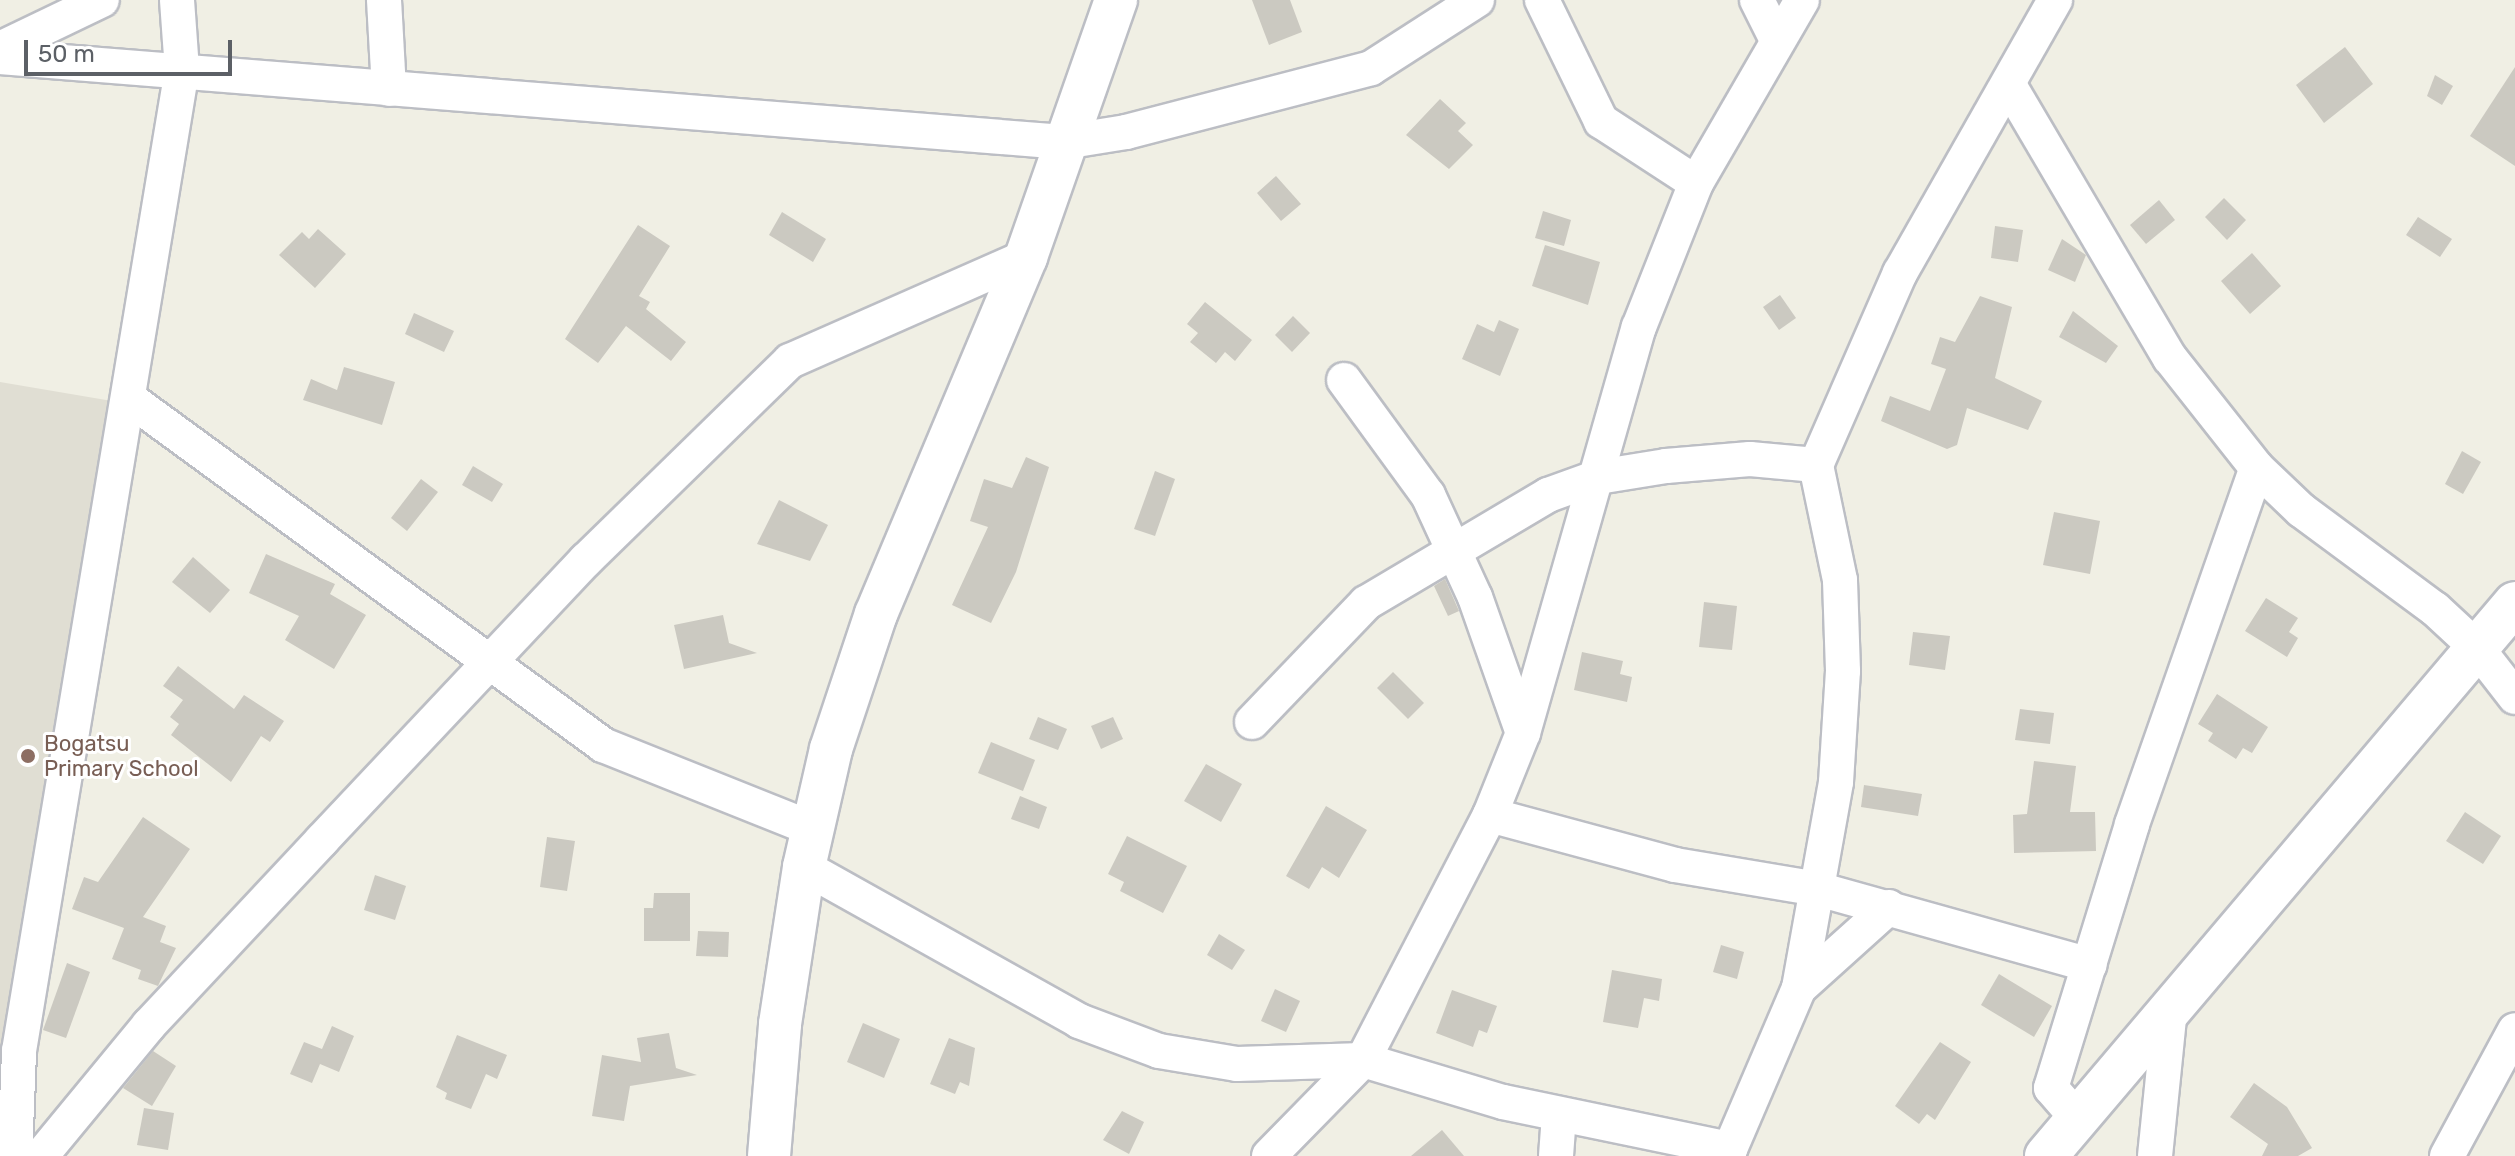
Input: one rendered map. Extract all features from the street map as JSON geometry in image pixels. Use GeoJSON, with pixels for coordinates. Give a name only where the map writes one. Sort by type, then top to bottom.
{"type":"FeatureCollection","features":[{"type":"Feature","properties":{"kind":"street"},"geometry":{"type":"LineString","coordinates":[[0,49],[102,0]]}},
{"type":"Feature","properties":{"kind":"street"},"geometry":{"type":"LineString","coordinates":[[15,1156],[19,1051],[131,400],[182,70],[177,0]]}},
{"type":"Feature","properties":{"kind":"street"},"geometry":{"type":"LineString","coordinates":[[384,0],[389,89]]}},
{"type":"Feature","properties":{"kind":"street"},"geometry":{"type":"LineString","coordinates":[[769,1156],[808,848],[876,614],[1026,257],[1116,0]]}},
{"type":"Feature","properties":{"kind":"street"},"geometry":{"type":"LineString","coordinates":[[0,57],[1064,142],[1126,132],[1371,68],[1477,0]]}},
{"type":"Feature","properties":{"kind":"street"},"geometry":{"type":"LineString","coordinates":[[1542,0],[1601,121],[1696,183]]}},
{"type":"Feature","properties":{"kind":"street"},"geometry":{"type":"LineString","coordinates":[[1757,0],[1777,40]]}},
{"type":"Feature","properties":{"kind":"street"},"geometry":{"type":"LineString","coordinates":[[1269,1156],[1363,1060],[1490,815],[1523,733],[1639,327],[1696,183],[1802,0]]}},
{"type":"Feature","properties":{"kind":"street"},"geometry":{"type":"LineString","coordinates":[[131,400],[603,745],[808,848],[1079,1021],[1159,1051],[1237,1064],[1363,1060],[1559,1115],[1728,1153],[1799,988],[1836,782],[1843,671],[1840,580],[1816,465],[1900,273],[2055,0]]}},
{"type":"Feature","properties":{"kind":"street"},"geometry":{"type":"LineString","coordinates":[[2009,85],[2170,358],[2257,468],[2477,648],[2515,697]]}},
{"type":"Feature","properties":{"kind":"street"},"geometry":{"type":"LineString","coordinates":[[41,1156],[149,1025],[493,663],[586,560],[790,361],[1026,257]]}},
{"type":"Feature","properties":{"kind":"street"},"geometry":{"type":"LineString","coordinates":[[1344,380],[1428,495],[1454,549],[1523,733]]}},
{"type":"Feature","properties":{"kind":"street"},"geometry":{"type":"LineString","coordinates":[[1252,722],[1366,603],[1548,495],[1598,477],[1750,459],[1816,465]]}},
{"type":"Feature","properties":{"kind":"street"},"geometry":{"type":"LineString","coordinates":[[2078,1119],[2051,1088],[2132,824],[2257,468]]}},
{"type":"Feature","properties":{"kind":"street"},"geometry":{"type":"LineString","coordinates":[[2046,1156],[2169,1017],[2515,603]]}},
{"type":"Feature","properties":{"kind":"street"},"geometry":{"type":"LineString","coordinates":[[1490,815],[1675,865],[1818,889],[2090,965]]}},
{"type":"Feature","properties":{"kind":"street"},"geometry":{"type":"LineString","coordinates":[[1799,988],[1889,907]]}},
{"type":"Feature","properties":{"kind":"street"},"geometry":{"type":"LineString","coordinates":[[2155,1156],[2169,1017]]}},
{"type":"Feature","properties":{"kind":"street"},"geometry":{"type":"LineString","coordinates":[[2447,1156],[2515,1030]]}},
{"type":"Feature","properties":{"kind":"street"},"geometry":{"type":"LineString","coordinates":[[1556,1156],[1559,1115]]}},
{"type":"Feature","properties":{"kind":"shaded area","name":"Bogatsu Primary School"},"geometry":{"type":"Polygon","coordinates":[[[0,382],[112,401],[0,1112],[0,382]]]}},
{"type":"Feature","properties":{"kind":"building"},"geometry":{"type":"Polygon","coordinates":[[[1252,0],[1290,0],[1302,32],[1269,45],[1252,0]]]}},
{"type":"Feature","properties":{"kind":"building"},"geometry":{"type":"Polygon","coordinates":[[[2345,47],[2373,84],[2324,123],[2296,85],[2345,47]]]}},
{"type":"Feature","properties":{"kind":"building"},"geometry":{"type":"Polygon","coordinates":[[[2515,67],[2515,166],[2470,136],[2515,67]]]}},
{"type":"Feature","properties":{"kind":"building"},"geometry":{"type":"Polygon","coordinates":[[[2435,75],[2453,86],[2442,105],[2427,96],[2435,75]]]}},
{"type":"Feature","properties":{"kind":"building"},"geometry":{"type":"Polygon","coordinates":[[[1440,99],[1466,123],[1458,131],[1473,145],[1449,169],[1406,135],[1440,99]]]}},
{"type":"Feature","properties":{"kind":"building"},"geometry":{"type":"Polygon","coordinates":[[[1276,176],[1301,204],[1281,221],[1257,193],[1276,176]]]}},
{"type":"Feature","properties":{"kind":"building"},"geometry":{"type":"Polygon","coordinates":[[[2224,198],[2246,220],[2227,240],[2205,217],[2224,198]]]}},
{"type":"Feature","properties":{"kind":"building"},"geometry":{"type":"Polygon","coordinates":[[[2159,200],[2175,220],[2146,244],[2130,225],[2159,200]]]}},
{"type":"Feature","properties":{"kind":"building"},"geometry":{"type":"Polygon","coordinates":[[[1543,211],[1571,220],[1564,246],[1535,238],[1543,211]]]}},
{"type":"Feature","properties":{"kind":"building"},"geometry":{"type":"Polygon","coordinates":[[[782,212],[826,239],[813,262],[769,235],[782,212]]]}},
{"type":"Feature","properties":{"kind":"building"},"geometry":{"type":"Polygon","coordinates":[[[2418,217],[2452,239],[2440,257],[2406,235],[2418,217]]]}},
{"type":"Feature","properties":{"kind":"building"},"geometry":{"type":"Polygon","coordinates":[[[638,225],[670,246],[639,296],[650,302],[646,309],[686,342],[671,361],[626,326],[598,363],[565,339],[638,225]]]}},
{"type":"Feature","properties":{"kind":"building"},"geometry":{"type":"Polygon","coordinates":[[[1995,226],[2023,230],[2018,262],[1991,258],[1995,226]]]}},
{"type":"Feature","properties":{"kind":"building"},"geometry":{"type":"Polygon","coordinates":[[[318,229],[346,254],[315,288],[279,255],[302,232],[309,239],[318,229]]]}},
{"type":"Feature","properties":{"kind":"building"},"geometry":{"type":"Polygon","coordinates":[[[2062,239],[2086,255],[2075,282],[2048,270],[2062,239]]]}},
{"type":"Feature","properties":{"kind":"building"},"geometry":{"type":"Polygon","coordinates":[[[1545,245],[1600,262],[1588,305],[1532,286],[1545,245]]]}},
{"type":"Feature","properties":{"kind":"building"},"geometry":{"type":"Polygon","coordinates":[[[2252,253],[2281,286],[2250,314],[2221,281],[2252,253]]]}},
{"type":"Feature","properties":{"kind":"building"},"geometry":{"type":"Polygon","coordinates":[[[1780,295],[1796,318],[1779,330],[1763,307],[1780,295]]]}},
{"type":"Feature","properties":{"kind":"building"},"geometry":{"type":"Polygon","coordinates":[[[1980,296],[2012,307],[1995,378],[2042,401],[2028,430],[1967,408],[1957,445],[1947,449],[1881,421],[1890,396],[1930,411],[1946,369],[1931,364],[1940,337],[1955,342],[1980,296]]]}},
{"type":"Feature","properties":{"kind":"building"},"geometry":{"type":"Polygon","coordinates":[[[1205,302],[1252,340],[1235,361],[1225,352],[1216,363],[1190,342],[1198,333],[1187,324],[1205,302]]]}},
{"type":"Feature","properties":{"kind":"building"},"geometry":{"type":"Polygon","coordinates":[[[2073,311],[2118,346],[2106,363],[2059,337],[2073,311]]]}},
{"type":"Feature","properties":{"kind":"building"},"geometry":{"type":"Polygon","coordinates":[[[414,313],[454,331],[444,352],[405,334],[414,313]]]}},
{"type":"Feature","properties":{"kind":"building"},"geometry":{"type":"Polygon","coordinates":[[[1293,316],[1310,333],[1292,352],[1275,335],[1293,316]]]}},
{"type":"Feature","properties":{"kind":"building"},"geometry":{"type":"Polygon","coordinates":[[[1499,320],[1519,329],[1500,376],[1462,359],[1477,324],[1494,332],[1499,320]]]}},
{"type":"Feature","properties":{"kind":"building"},"geometry":{"type":"Polygon","coordinates":[[[344,367],[395,382],[382,425],[303,400],[311,379],[337,390],[344,367]]]}},
{"type":"Feature","properties":{"kind":"building"},"geometry":{"type":"Polygon","coordinates":[[[2462,451],[2481,462],[2463,494],[2445,484],[2462,451]]]}},
{"type":"Feature","properties":{"kind":"building"},"geometry":{"type":"Polygon","coordinates":[[[1026,457],[1049,467],[1016,572],[991,623],[952,605],[988,527],[970,521],[984,479],[1012,488],[1026,457]]]}},
{"type":"Feature","properties":{"kind":"building"},"geometry":{"type":"Polygon","coordinates":[[[473,466],[503,484],[492,502],[462,485],[473,466]]]}},
{"type":"Feature","properties":{"kind":"building"},"geometry":{"type":"Polygon","coordinates":[[[1155,471],[1175,479],[1155,536],[1134,529],[1155,471]]]}},
{"type":"Feature","properties":{"kind":"building"},"geometry":{"type":"Polygon","coordinates":[[[421,479],[438,492],[407,531],[391,518],[421,479]]]}},
{"type":"Feature","properties":{"kind":"building"},"geometry":{"type":"Polygon","coordinates":[[[779,500],[828,525],[810,561],[757,544],[779,500]]]}},
{"type":"Feature","properties":{"kind":"building"},"geometry":{"type":"Polygon","coordinates":[[[2054,512],[2100,521],[2090,574],[2043,565],[2054,512]]]}},
{"type":"Feature","properties":{"kind":"building"},"geometry":{"type":"Polygon","coordinates":[[[266,554],[335,584],[330,594],[366,615],[334,669],[285,640],[299,616],[249,593],[266,554]]]}},
{"type":"Feature","properties":{"kind":"building"},"geometry":{"type":"Polygon","coordinates":[[[193,557],[230,590],[210,613],[172,582],[193,557]]]}},
{"type":"Feature","properties":{"kind":"building"},"geometry":{"type":"Polygon","coordinates":[[[1445,579],[1459,611],[1448,616],[1434,586],[1445,579]]]}},
{"type":"Feature","properties":{"kind":"building"},"geometry":{"type":"Polygon","coordinates":[[[2266,598],[2298,618],[2289,632],[2298,638],[2287,657],[2245,631],[2266,598]]]}},
{"type":"Feature","properties":{"kind":"building"},"geometry":{"type":"Polygon","coordinates":[[[1704,602],[1737,606],[1732,650],[1699,647],[1704,602]]]}},
{"type":"Feature","properties":{"kind":"building"},"geometry":{"type":"Polygon","coordinates":[[[723,615],[729,643],[757,653],[684,669],[674,625],[723,615]]]}},
{"type":"Feature","properties":{"kind":"building"},"geometry":{"type":"Polygon","coordinates":[[[1913,632],[1950,636],[1945,670],[1909,665],[1913,632]]]}},
{"type":"Feature","properties":{"kind":"building"},"geometry":{"type":"Polygon","coordinates":[[[1582,652],[1623,661],[1620,674],[1632,677],[1627,702],[1574,690],[1582,652]]]}},
{"type":"Feature","properties":{"kind":"building"},"geometry":{"type":"Polygon","coordinates":[[[178,666],[234,709],[244,695],[284,721],[270,742],[261,736],[231,782],[171,735],[179,724],[170,717],[183,700],[163,686],[178,666]]]}},
{"type":"Feature","properties":{"kind":"building"},"geometry":{"type":"Polygon","coordinates":[[[1393,672],[1424,703],[1408,719],[1377,688],[1393,672]]]}},
{"type":"Feature","properties":{"kind":"building"},"geometry":{"type":"Polygon","coordinates":[[[2217,694],[2268,727],[2252,753],[2243,748],[2236,759],[2208,741],[2213,733],[2198,724],[2217,694]]]}},
{"type":"Feature","properties":{"kind":"building"},"geometry":{"type":"Polygon","coordinates":[[[2020,709],[2054,713],[2050,744],[2015,740],[2020,709]]]}},
{"type":"Feature","properties":{"kind":"building"},"geometry":{"type":"Polygon","coordinates":[[[1038,717],[1067,729],[1058,750],[1029,739],[1038,717]]]}},
{"type":"Feature","properties":{"kind":"building"},"geometry":{"type":"Polygon","coordinates":[[[1113,717],[1123,739],[1101,749],[1091,726],[1113,717]]]}},
{"type":"Feature","properties":{"kind":"building"},"geometry":{"type":"Polygon","coordinates":[[[991,742],[1035,760],[1023,791],[978,773],[991,742]]]}},
{"type":"Feature","properties":{"kind":"building"},"geometry":{"type":"Polygon","coordinates":[[[2034,761],[2076,766],[2070,812],[2095,812],[2096,851],[2014,853],[2013,815],[2027,814],[2034,761]]]}},
{"type":"Feature","properties":{"kind":"building"},"geometry":{"type":"Polygon","coordinates":[[[1206,764],[1242,784],[1221,822],[1184,801],[1206,764]]]}},
{"type":"Feature","properties":{"kind":"building"},"geometry":{"type":"Polygon","coordinates":[[[1864,785],[1922,794],[1918,816],[1861,807],[1864,785]]]}},
{"type":"Feature","properties":{"kind":"building"},"geometry":{"type":"Polygon","coordinates":[[[1020,796],[1047,807],[1039,829],[1011,819],[1020,796]]]}},
{"type":"Feature","properties":{"kind":"building"},"geometry":{"type":"Polygon","coordinates":[[[1326,806],[1367,830],[1339,878],[1322,867],[1309,889],[1286,876],[1326,806]]]}},
{"type":"Feature","properties":{"kind":"building"},"geometry":{"type":"Polygon","coordinates":[[[2465,812],[2501,836],[2483,864],[2446,841],[2465,812]]]}},
{"type":"Feature","properties":{"kind":"building"},"geometry":{"type":"Polygon","coordinates":[[[143,817],[190,849],[143,917],[166,926],[160,942],[176,948],[158,986],[138,979],[141,970],[112,959],[124,928],[72,909],[84,877],[98,882],[143,817]]]}},
{"type":"Feature","properties":{"kind":"building"},"geometry":{"type":"Polygon","coordinates":[[[1127,836],[1187,866],[1163,913],[1120,891],[1124,882],[1108,874],[1127,836]]]}},
{"type":"Feature","properties":{"kind":"building"},"geometry":{"type":"Polygon","coordinates":[[[547,837],[575,841],[567,891],[540,887],[547,837]]]}},
{"type":"Feature","properties":{"kind":"building"},"geometry":{"type":"Polygon","coordinates":[[[375,875],[406,886],[395,920],[364,910],[375,875]]]}},
{"type":"Feature","properties":{"kind":"building"},"geometry":{"type":"Polygon","coordinates":[[[654,893],[690,893],[690,941],[644,941],[644,908],[653,908],[654,893]]]}},
{"type":"Feature","properties":{"kind":"building"},"geometry":{"type":"Polygon","coordinates":[[[698,931],[729,932],[728,957],[696,956],[698,931]]]}},
{"type":"Feature","properties":{"kind":"building"},"geometry":{"type":"Polygon","coordinates":[[[1219,934],[1245,950],[1232,970],[1207,955],[1219,934]]]}},
{"type":"Feature","properties":{"kind":"building"},"geometry":{"type":"Polygon","coordinates":[[[1721,945],[1744,952],[1737,979],[1713,972],[1721,945]]]}},
{"type":"Feature","properties":{"kind":"building"},"geometry":{"type":"Polygon","coordinates":[[[67,963],[90,972],[66,1038],[43,1030],[67,963]]]}},
{"type":"Feature","properties":{"kind":"building"},"geometry":{"type":"Polygon","coordinates":[[[1612,970],[1662,979],[1659,1001],[1644,998],[1638,1028],[1603,1022],[1612,970]]]}},
{"type":"Feature","properties":{"kind":"building"},"geometry":{"type":"Polygon","coordinates":[[[1999,974],[2052,1006],[2034,1037],[1981,1005],[1999,974]]]}},
{"type":"Feature","properties":{"kind":"building"},"geometry":{"type":"Polygon","coordinates":[[[1275,989],[1300,1001],[1286,1032],[1261,1021],[1275,989]]]}},
{"type":"Feature","properties":{"kind":"building"},"geometry":{"type":"Polygon","coordinates":[[[1452,990],[1497,1006],[1487,1033],[1479,1030],[1473,1047],[1436,1033],[1452,990]]]}},
{"type":"Feature","properties":{"kind":"building"},"geometry":{"type":"Polygon","coordinates":[[[863,1023],[900,1039],[884,1078],[847,1062],[863,1023]]]}},
{"type":"Feature","properties":{"kind":"building"},"geometry":{"type":"Polygon","coordinates":[[[332,1026],[354,1036],[339,1072],[320,1064],[312,1083],[290,1074],[304,1042],[322,1049],[332,1026]]]}},
{"type":"Feature","properties":{"kind":"building"},"geometry":{"type":"Polygon","coordinates":[[[669,1033],[676,1068],[697,1075],[630,1086],[624,1121],[592,1116],[602,1055],[641,1062],[637,1038],[669,1033]]]}},
{"type":"Feature","properties":{"kind":"building"},"geometry":{"type":"Polygon","coordinates":[[[457,1035],[507,1055],[497,1079],[486,1074],[471,1109],[445,1099],[447,1093],[436,1087],[457,1035]]]}},
{"type":"Feature","properties":{"kind":"building"},"geometry":{"type":"Polygon","coordinates":[[[949,1038],[975,1048],[969,1086],[960,1082],[955,1094],[930,1084],[949,1038]]]}},
{"type":"Feature","properties":{"kind":"building"},"geometry":{"type":"Polygon","coordinates":[[[1940,1042],[1971,1062],[1935,1120],[1927,1114],[1919,1124],[1895,1106],[1940,1042]]]}},
{"type":"Feature","properties":{"kind":"building"},"geometry":{"type":"Polygon","coordinates":[[[153,1051],[176,1066],[152,1106],[123,1088],[153,1051]]]}},
{"type":"Feature","properties":{"kind":"building"},"geometry":{"type":"Polygon","coordinates":[[[2254,1083],[2287,1107],[2312,1148],[2298,1156],[2262,1156],[2268,1144],[2230,1117],[2254,1083]]]}},
{"type":"Feature","properties":{"kind":"building"},"geometry":{"type":"Polygon","coordinates":[[[144,1108],[174,1113],[168,1150],[137,1145],[144,1108]]]}},
{"type":"Feature","properties":{"kind":"building"},"geometry":{"type":"Polygon","coordinates":[[[1122,1111],[1144,1122],[1129,1154],[1103,1140],[1122,1111]]]}},
{"type":"Feature","properties":{"kind":"building"},"geometry":{"type":"Polygon","coordinates":[[[1442,1130],[1464,1156],[1411,1156],[1442,1130]]]}},
{"type":"Feature","properties":{"kind":"place","name":"Bogatsu Primary School"},"geometry":{"type":"Point","coordinates":[28,756]}}]}
